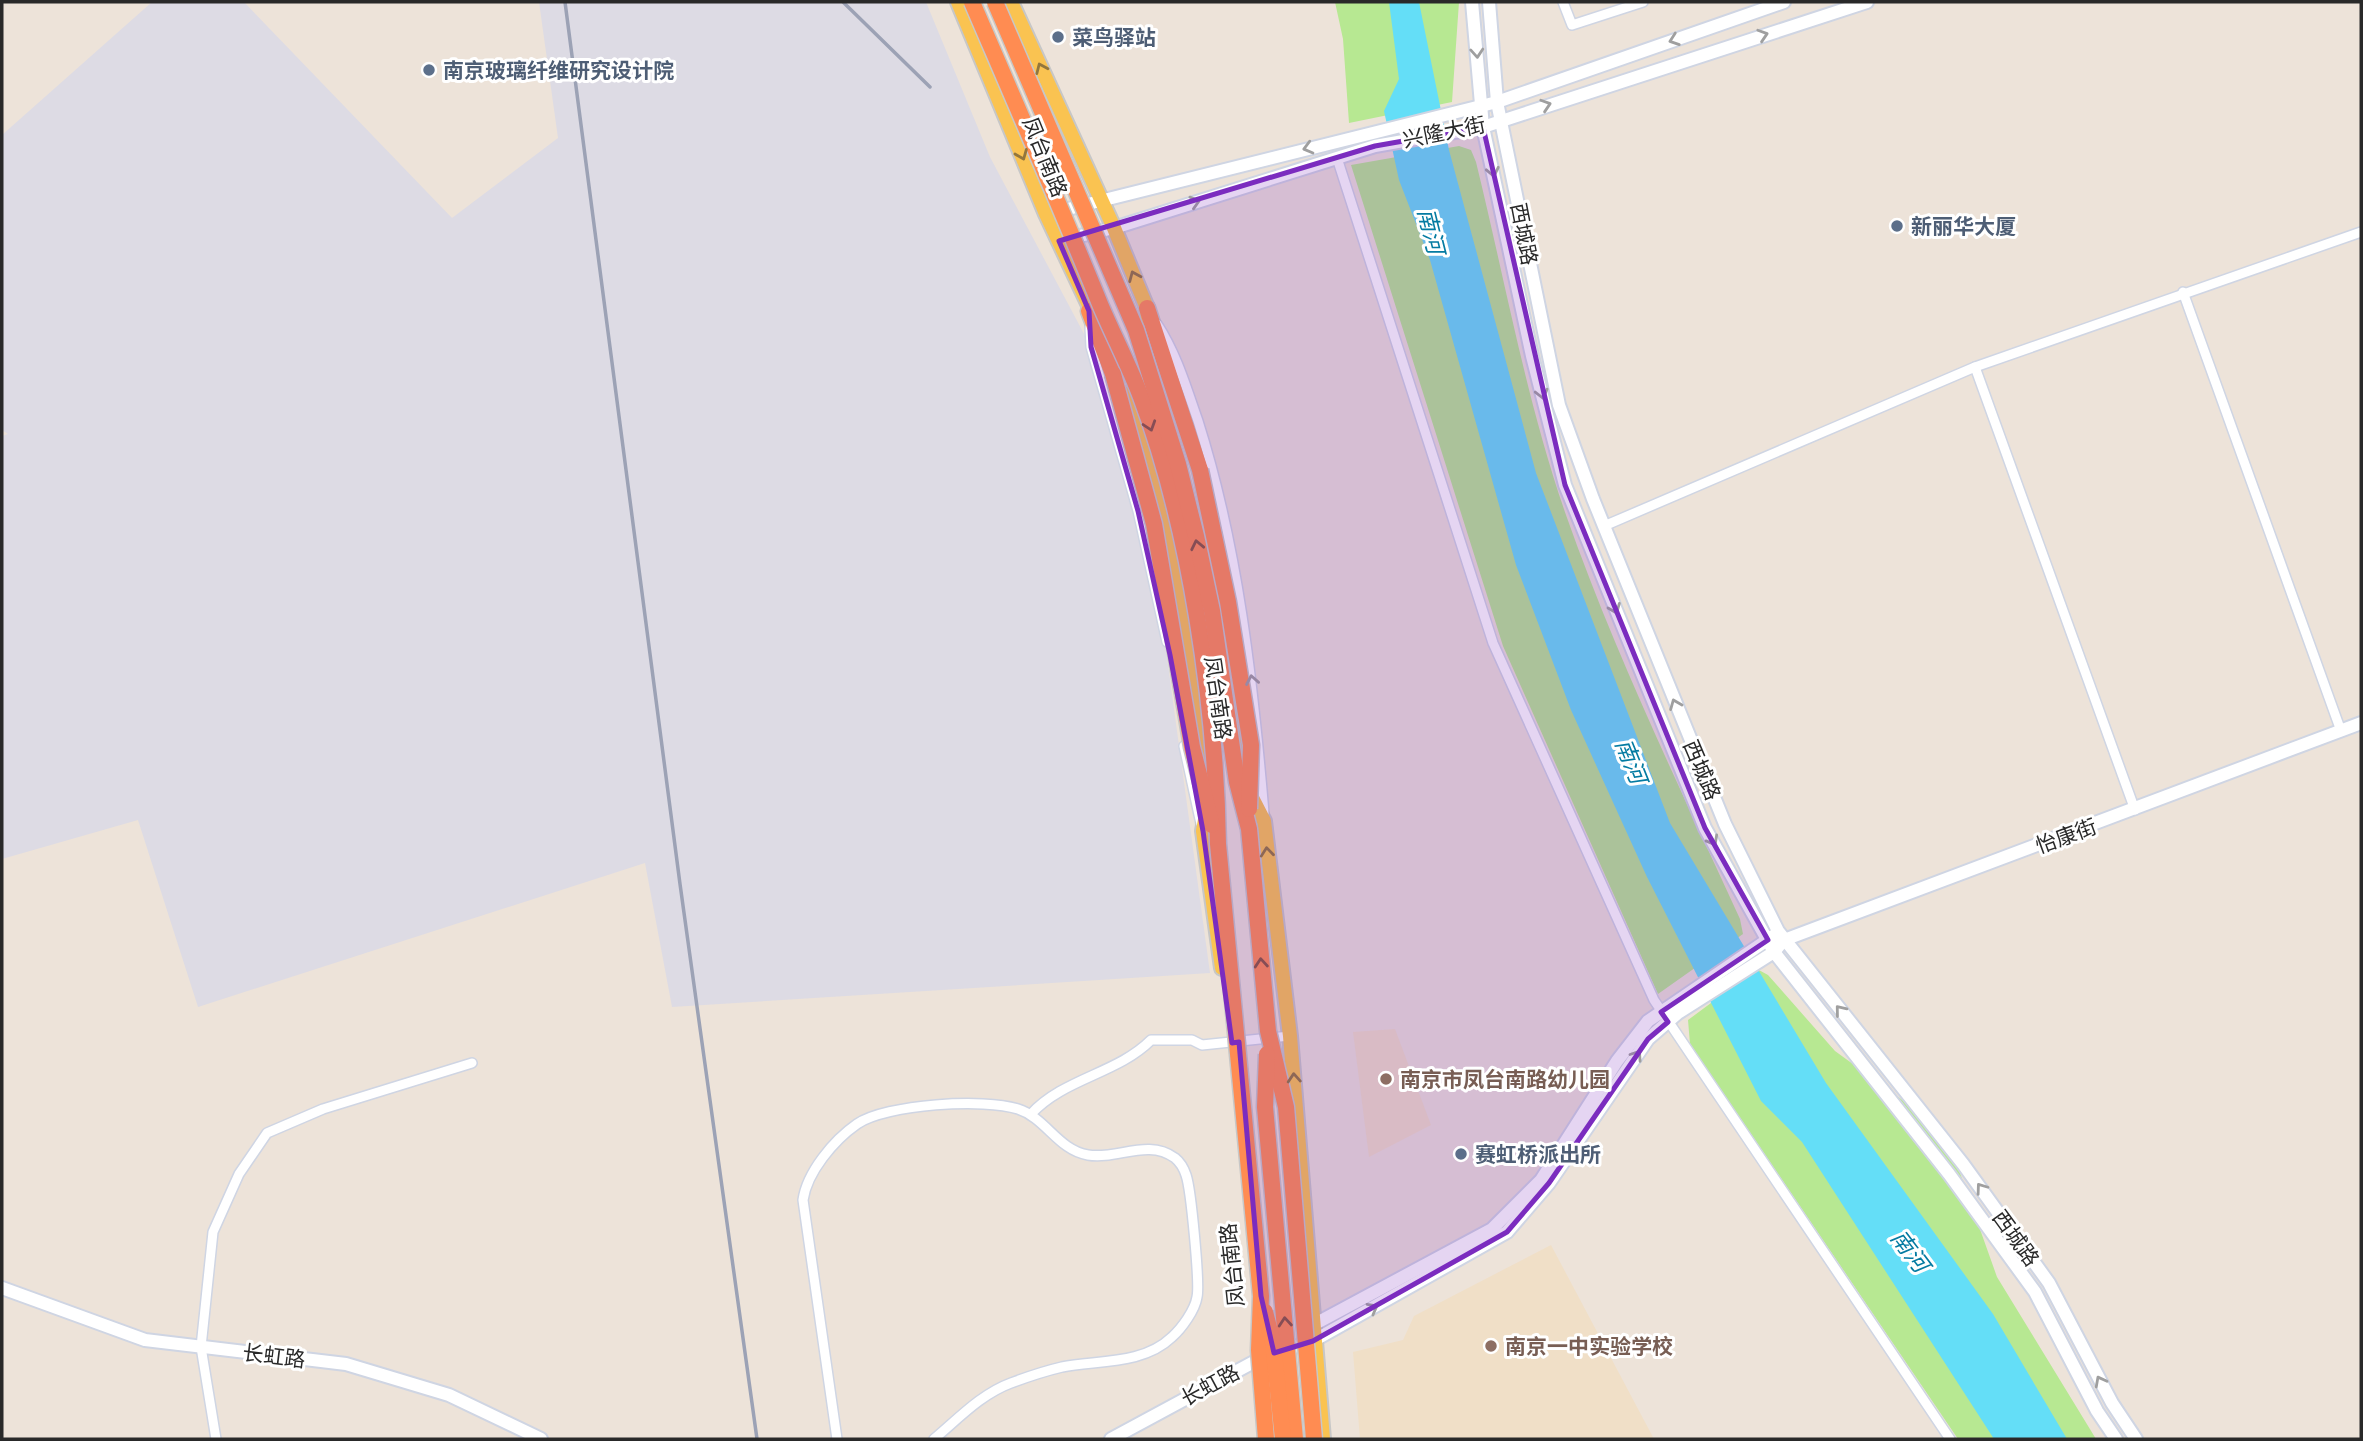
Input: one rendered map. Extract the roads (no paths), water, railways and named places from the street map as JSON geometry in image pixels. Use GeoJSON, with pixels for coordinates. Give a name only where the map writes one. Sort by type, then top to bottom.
{"type":"FeatureCollection","features":[{"type":"Feature","properties":{"kind":"highway","name":"凤台南路"},"geometry":{"type":"LineString","coordinates":[[972,2],[1141,397],[1164,467],[1196,622],[1217,783],[1218,844],[1261,1296]]}},
{"type":"Feature","properties":{"kind":"highway","name":"凤台南路"},"geometry":{"type":"LineString","coordinates":[[995,2],[1120,288],[1178,464],[1212,611],[1237,782],[1249,829],[1268,1031],[1286,1107],[1314,1439]]}},
{"type":"Feature","properties":{"kind":"highway"},"geometry":{"type":"LineString","coordinates":[[1147,308],[1200,470],[1228,602],[1251,746],[1249,829]]}},
{"type":"Feature","properties":{"kind":"highway"},"geometry":{"type":"LineString","coordinates":[[1089,311],[1113,374],[1151,513],[1165,575],[1195,758],[1218,844]]}},
{"type":"Feature","properties":{"kind":"highway"},"geometry":{"type":"LineString","coordinates":[[1268,1031],[1265,1107],[1295,1439]]}},
{"type":"Feature","properties":{"kind":"highway"},"geometry":{"type":"LineString","coordinates":[[1261,1296],[1259,1350],[1267,1439]]}},
{"type":"Feature","properties":{"kind":"highway"},"geometry":{"type":"LineString","coordinates":[[1261,1296],[1273,1343],[1283,1439]]}},
{"type":"Feature","properties":{"kind":"main road","name":"凤台南路"},"geometry":{"type":"LineString","coordinates":[[958,2],[1089,311],[1106,333],[1168,536],[1186,620],[1210,790],[1203,831],[1232,1043],[1263,1357],[1267,1439]]}},
{"type":"Feature","properties":{"kind":"main road","name":"凤台南路"},"geometry":{"type":"LineString","coordinates":[[1012,2],[1103,203],[1147,308],[1150,338],[1183,437],[1212,545],[1246,786],[1264,821],[1290,1036],[1323,1439]]}},
{"type":"Feature","properties":{"kind":"main road","name":"西城路"},"geometry":{"type":"LineString","coordinates":[[1472,2],[1483,127],[1532,356],[1564,485],[1705,828],[1771,945],[1949,1174],[2035,1292],[2097,1411],[2116,1439]]}},
{"type":"Feature","properties":{"kind":"main road","name":"西城路"},"geometry":{"type":"LineString","coordinates":[[1489,2],[1500,120],[1559,405],[1604,526],[1771,945],[1963,1164],[2049,1283],[2112,1403],[2136,1439]]}},
{"type":"Feature","properties":{"kind":"main road","name":"兴隆大街"},"geometry":{"type":"LineString","coordinates":[[1046,214],[1103,203],[1374,130],[1497,102],[1784,2]]}},
{"type":"Feature","properties":{"kind":"main road","name":"兴隆大街"},"geometry":{"type":"LineString","coordinates":[[1059,241],[1114,228],[1375,146],[1483,127],[1867,2]]}},
{"type":"Feature","properties":{"kind":"main road"},"geometry":{"type":"LineString","coordinates":[[1474,17],[1484,24],[1491,16]]}},
{"type":"Feature","properties":{"kind":"main road","name":"怡康街"},"geometry":{"type":"LineString","coordinates":[[1665,1017],[1771,945],[2361,723]]}},
{"type":"Feature","properties":{"kind":"main road"},"geometry":{"type":"LineString","coordinates":[[1313,1325],[1492,1229],[1515,1209],[1541,1180],[1617,1061],[1648,1021],[1665,1017]]}},
{"type":"Feature","properties":{"kind":"main road","name":"长虹路"},"geometry":{"type":"LineString","coordinates":[[1111,1439],[1263,1357],[1313,1341],[1507,1232],[1549,1183],[1665,1017]]}},
{"type":"Feature","properties":{"kind":"main road","name":"长虹路"},"geometry":{"type":"LineString","coordinates":[[2,1288],[145,1340],[346,1364],[449,1395],[541,1439]]}},
{"type":"Feature","properties":{"kind":"street"},"geometry":{"type":"LineString","coordinates":[[1563,2],[1572,25],[1643,2]]}},
{"type":"Feature","properties":{"kind":"street"},"geometry":{"type":"LineString","coordinates":[[1337,158],[1493,643],[1665,1017],[1950,1439]]}},
{"type":"Feature","properties":{"kind":"street"},"geometry":{"type":"LineString","coordinates":[[1604,526],[1975,367],[2183,292],[2361,232]]}},
{"type":"Feature","properties":{"kind":"street"},"geometry":{"type":"LineString","coordinates":[[2183,292],[2342,730]]}},
{"type":"Feature","properties":{"kind":"street"},"geometry":{"type":"LineString","coordinates":[[1147,308],[1175,351],[1210,459],[1254,691],[1264,821]]}},
{"type":"Feature","properties":{"kind":"street"},"geometry":{"type":"LineString","coordinates":[[1089,311],[1091,347],[1138,511],[1203,831]]}},
{"type":"Feature","properties":{"kind":"street"},"geometry":{"type":"LineString","coordinates":[[1975,367],[2135,810]]}},
{"type":"Feature","properties":{"kind":"street"},"geometry":{"type":"LineString","coordinates":[[1031,1114],[1043,1101],[1062,1089],[1141,1050],[1150,1040],[1192,1040],[1202,1045],[1290,1036]]}},
{"type":"Feature","properties":{"kind":"street"},"geometry":{"type":"LineString","coordinates":[[216,1439],[201,1347],[213,1232],[239,1174],[267,1133],[323,1109],[472,1063]]}},
{"type":"Feature","properties":{"kind":"street"},"geometry":{"type":"LineString","coordinates":[[837,1439],[803,1200],[809,1176],[858,1124],[871,1118],[972,1102],[999,1105],[1031,1114],[1072,1151],[1100,1155],[1146,1148],[1165,1151],[1178,1161],[1189,1185],[1197,1297],[1172,1338],[1143,1354],[1062,1367],[1009,1384],[975,1404],[934,1439]]}},
{"type":"Feature","properties":{"kind":"water","name":"南河"},"geometry":{"type":"Polygon","coordinates":[[[1389,2],[1419,2],[1449,150],[1536,473],[1670,823],[1826,1083],[1993,1314],[2067,1439],[1994,1439],[1802,1142],[1761,1101],[1647,877],[1571,710],[1516,565],[1430,260],[1399,180],[1384,111],[1399,79],[1389,2]]]}},
{"type":"Feature","properties":{"kind":"railway"},"geometry":{"type":"LineString","coordinates":[[565,2],[680,884],[757,1439]]}},
{"type":"Feature","properties":{"kind":"railway"},"geometry":{"type":"LineString","coordinates":[[843,2],[930,87]]}},
{"type":"Feature","properties":{"kind":"place","name":"菜鸟驿站"},"geometry":{"type":"Point","coordinates":[1058,37]}},
{"type":"Feature","properties":{"kind":"place","name":"南京玻璃纤维研究设计院"},"geometry":{"type":"Point","coordinates":[429,70]}},
{"type":"Feature","properties":{"kind":"place","name":"新丽华大厦"},"geometry":{"type":"Point","coordinates":[1897,226]}},
{"type":"Feature","properties":{"kind":"place","name":"南京市凤台南路幼儿园"},"geometry":{"type":"Point","coordinates":[1386,1079]}},
{"type":"Feature","properties":{"kind":"place","name":"赛虹桥派出所"},"geometry":{"type":"Point","coordinates":[1461,1154]}},
{"type":"Feature","properties":{"kind":"place","name":"南京一中实验学校"},"geometry":{"type":"Point","coordinates":[1491,1346]}}]}
